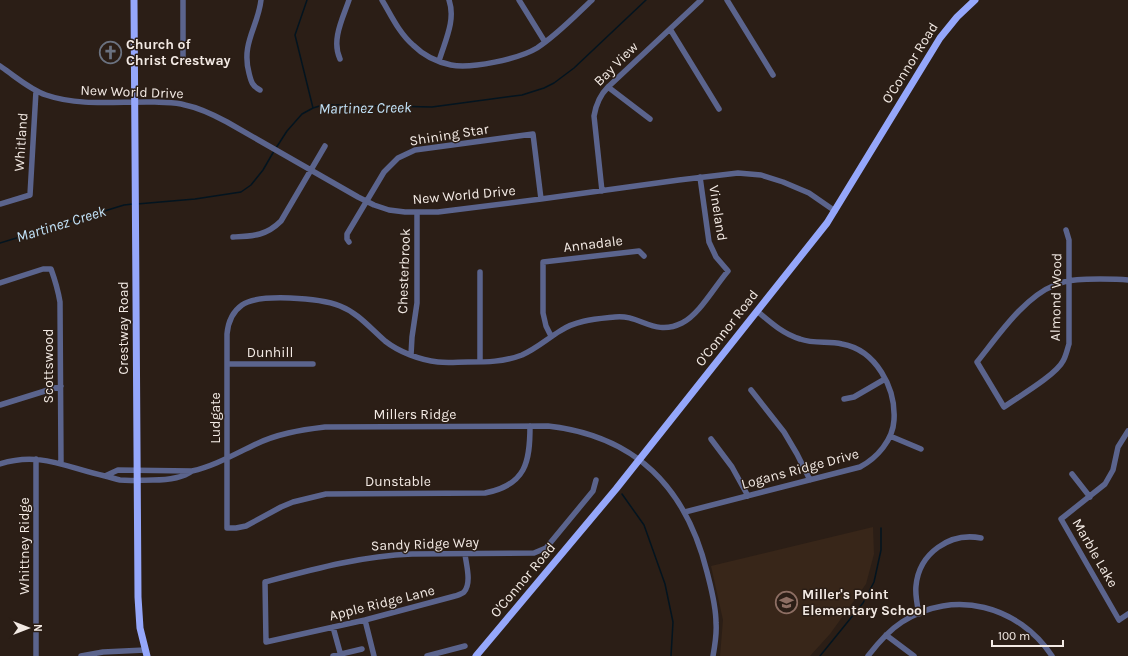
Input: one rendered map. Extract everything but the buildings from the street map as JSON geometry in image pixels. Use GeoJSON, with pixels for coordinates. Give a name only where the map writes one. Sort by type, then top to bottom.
{"type":"FeatureCollection","features":[{"type":"Feature","properties":{"kind":"main road","name":"Crestway Road"},"geometry":{"type":"LineString","coordinates":[[134,0],[138,597],[140,628],[146,653]]}},
{"type":"Feature","properties":{"kind":"main road","name":"O'Connor Road"},"geometry":{"type":"LineString","coordinates":[[476,656],[584,528],[827,223],[940,38],[956,16],[975,0]]}},
{"type":"Feature","properties":{"kind":"street"},"geometry":{"type":"LineString","coordinates":[[183,0],[183,59]]}},
{"type":"Feature","properties":{"kind":"street"},"geometry":{"type":"LineString","coordinates":[[260,0],[260,8],[248,40],[247,62],[252,83],[260,90]]}},
{"type":"Feature","properties":{"kind":"street"},"geometry":{"type":"LineString","coordinates":[[340,59],[337,44],[338,32],[349,0]]}},
{"type":"Feature","properties":{"kind":"street"},"geometry":{"type":"LineString","coordinates":[[382,0],[402,33],[412,45],[430,58],[450,65],[458,66],[499,61],[526,54],[545,42],[590,1]]}},
{"type":"Feature","properties":{"kind":"street"},"geometry":{"type":"LineString","coordinates":[[439,61],[452,19],[449,0]]}},
{"type":"Feature","properties":{"kind":"street"},"geometry":{"type":"LineString","coordinates":[[519,0],[545,42]]}},
{"type":"Feature","properties":{"kind":"street","name":"Bay View"},"geometry":{"type":"LineString","coordinates":[[602,191],[594,116],[595,108],[599,99],[608,87],[700,0]]}},
{"type":"Feature","properties":{"kind":"street"},"geometry":{"type":"LineString","coordinates":[[727,0],[774,75]]}},
{"type":"Feature","properties":{"kind":"street"},"geometry":{"type":"LineString","coordinates":[[670,29],[719,109]]}},
{"type":"Feature","properties":{"kind":"street","name":"New World Drive"},"geometry":{"type":"LineString","coordinates":[[0,66],[36,91],[71,102],[174,103],[209,112],[366,201],[389,210],[417,213],[438,212],[738,173],[770,178],[796,186],[834,211]]}},
{"type":"Feature","properties":{"kind":"street"},"geometry":{"type":"LineString","coordinates":[[608,87],[650,119]]}},
{"type":"Feature","properties":{"kind":"street","name":"Whitland"},"geometry":{"type":"LineString","coordinates":[[0,204],[30,195],[36,91]]}},
{"type":"Feature","properties":{"kind":"street","name":"Shining Star"},"geometry":{"type":"LineString","coordinates":[[349,242],[347,239],[347,234],[388,166],[409,152],[421,149],[533,134],[541,199]]}},
{"type":"Feature","properties":{"kind":"street"},"geometry":{"type":"LineString","coordinates":[[233,237],[258,235],[275,227],[286,214],[325,146]]}},
{"type":"Feature","properties":{"kind":"street","name":"Vineland"},"geometry":{"type":"LineString","coordinates":[[551,336],[574,324],[618,316],[627,317],[658,327],[676,326],[690,318],[728,271],[716,257],[709,242],[700,177]]}},
{"type":"Feature","properties":{"kind":"street","name":"Chesterbrook"},"geometry":{"type":"LineString","coordinates":[[411,355],[417,303],[417,213]]}},
{"type":"Feature","properties":{"kind":"street","name":"Almond Wood"},"geometry":{"type":"LineString","coordinates":[[1066,230],[1069,240],[1069,281],[1069,344],[1063,362],[1055,371],[1004,407],[977,362],[1034,296],[1056,284],[1069,281]]}},
{"type":"Feature","properties":{"kind":"street","name":"Annadale"},"geometry":{"type":"LineString","coordinates":[[551,336],[543,318],[543,262],[640,251],[644,256]]}},
{"type":"Feature","properties":{"kind":"street","name":"Scottswood"},"geometry":{"type":"LineString","coordinates":[[0,283],[43,269],[51,269],[58,290],[60,302],[61,464]]}},
{"type":"Feature","properties":{"kind":"street"},"geometry":{"type":"LineString","coordinates":[[480,272],[480,362]]}},
{"type":"Feature","properties":{"kind":"street"},"geometry":{"type":"LineString","coordinates":[[1069,281],[1084,279],[1128,280]]}},
{"type":"Feature","properties":{"kind":"street","name":"Ludgate"},"geometry":{"type":"LineString","coordinates":[[227,528],[228,328],[236,311],[247,302],[256,299],[304,299],[326,301],[339,305],[355,314],[386,342],[411,355]]}},
{"type":"Feature","properties":{"kind":"street","name":"Logans Ridge Drive"},"geometry":{"type":"LineString","coordinates":[[685,512],[853,469],[866,464],[879,453],[890,436],[894,423],[895,410],[891,391],[875,363],[861,351],[841,344],[799,339],[784,332],[757,311]]}},
{"type":"Feature","properties":{"kind":"street"},"geometry":{"type":"LineString","coordinates":[[411,355],[439,362],[502,361],[521,355],[539,346],[551,336]]}},
{"type":"Feature","properties":{"kind":"street","name":"Dunhill"},"geometry":{"type":"LineString","coordinates":[[227,364],[313,364]]}},
{"type":"Feature","properties":{"kind":"street"},"geometry":{"type":"LineString","coordinates":[[844,399],[854,397],[885,379]]}},
{"type":"Feature","properties":{"kind":"street"},"geometry":{"type":"LineString","coordinates":[[0,405],[60,386]]}},
{"type":"Feature","properties":{"kind":"street"},"geometry":{"type":"LineString","coordinates":[[751,390],[784,432],[810,480]]}},
{"type":"Feature","properties":{"kind":"street","name":"Dunstable"},"geometry":{"type":"LineString","coordinates":[[227,528],[246,526],[281,507],[326,494],[485,493],[496,491],[514,480],[524,468],[529,454],[530,426]]}},
{"type":"Feature","properties":{"kind":"street","name":"Millers Ridge"},"geometry":{"type":"LineString","coordinates":[[105,476],[118,470],[200,470],[227,459],[270,438],[298,430],[325,427],[548,426],[568,428],[584,432],[620,447],[654,470],[685,512],[698,540],[712,595],[716,623],[716,637],[713,656]]}},
{"type":"Feature","properties":{"kind":"street"},"geometry":{"type":"LineString","coordinates":[[1072,474],[1090,497],[1110,478],[1118,447],[1128,431]]}},
{"type":"Feature","properties":{"kind":"street"},"geometry":{"type":"LineString","coordinates":[[890,436],[921,449]]}},
{"type":"Feature","properties":{"kind":"street"},"geometry":{"type":"LineString","coordinates":[[711,439],[732,467],[748,496]]}},
{"type":"Feature","properties":{"kind":"street","name":"Millers Ridge"},"geometry":{"type":"LineString","coordinates":[[0,464],[14,461],[36,460],[61,464],[120,480],[161,479],[185,476],[192,471]]}},
{"type":"Feature","properties":{"kind":"street","name":"Whittney Ridge"},"geometry":{"type":"LineString","coordinates":[[36,460],[36,656]]}},
{"type":"Feature","properties":{"kind":"street"},"geometry":{"type":"LineString","coordinates":[[160,470],[161,479]]}},
{"type":"Feature","properties":{"kind":"street","name":"Sandy Ridge Way"},"geometry":{"type":"LineString","coordinates":[[266,642],[265,582],[336,564],[398,554],[517,556],[534,553],[546,548],[593,491],[596,480]]}},
{"type":"Feature","properties":{"kind":"street","name":"Marble Lake"},"geometry":{"type":"LineString","coordinates":[[1090,497],[1061,519],[1119,620],[1128,614]]}},
{"type":"Feature","properties":{"kind":"street"},"geometry":{"type":"LineString","coordinates":[[919,614],[916,598],[916,581],[928,556],[947,542],[963,537],[972,536],[981,538]]}},
{"type":"Feature","properties":{"kind":"street","name":"Apple Ridge Lane"},"geometry":{"type":"LineString","coordinates":[[266,642],[365,620],[455,596],[464,592],[467,586],[468,578],[465,554]]}},
{"type":"Feature","properties":{"kind":"street"},"geometry":{"type":"LineString","coordinates":[[868,656],[886,635],[902,622],[934,608],[957,605],[975,606],[1006,615],[1024,626],[1040,640],[1052,656]]}},
{"type":"Feature","properties":{"kind":"street"},"geometry":{"type":"LineString","coordinates":[[365,620],[374,656]]}},
{"type":"Feature","properties":{"kind":"street"},"geometry":{"type":"LineString","coordinates":[[333,627],[341,655]]}},
{"type":"Feature","properties":{"kind":"street"},"geometry":{"type":"LineString","coordinates":[[886,635],[914,656]]}},
{"type":"Feature","properties":{"kind":"street"},"geometry":{"type":"LineString","coordinates":[[426,656],[465,646]]}},
{"type":"Feature","properties":{"kind":"street"},"geometry":{"type":"LineString","coordinates":[[333,656],[362,648]]}},
{"type":"Feature","properties":{"kind":"street"},"geometry":{"type":"LineString","coordinates":[[81,656],[103,652],[146,653]]}},
{"type":"Feature","properties":{"kind":"shaded area","name":"Miller's Point Elementary School"},"geometry":{"type":"Polygon","coordinates":[[[873,527],[874,554],[866,584],[830,634],[810,656],[720,656],[723,620],[711,566],[873,527]]]}},
{"type":"Feature","properties":{"kind":"waterway"},"geometry":{"type":"LineString","coordinates":[[307,0],[295,35],[313,108]]}},
{"type":"Feature","properties":{"kind":"waterway","name":"Martinez Creek"},"geometry":{"type":"LineString","coordinates":[[276,148],[287,131],[302,114],[323,105],[432,107],[522,95],[544,88],[554,83],[574,68],[646,0]]}},
{"type":"Feature","properties":{"kind":"waterway","name":"Martinez Creek"},"geometry":{"type":"LineString","coordinates":[[137,204],[195,199],[241,192],[251,185],[263,170],[274,151]]}},
{"type":"Feature","properties":{"kind":"waterway","name":"Martinez Creek"},"geometry":{"type":"LineString","coordinates":[[0,243],[124,205],[133,204]]}},
{"type":"Feature","properties":{"kind":"waterway"},"geometry":{"type":"LineString","coordinates":[[622,494],[644,525],[665,584],[673,622],[671,656]]}},
{"type":"Feature","properties":{"kind":"waterway"},"geometry":{"type":"LineString","coordinates":[[820,656],[863,603],[874,582],[881,550],[881,528]]}},
{"type":"Feature","properties":{"kind":"place","name":"Church of Christ Crestway"},"geometry":{"type":"Point","coordinates":[110,52]}},
{"type":"Feature","properties":{"kind":"place","name":"Miller's Point Elementary School"},"geometry":{"type":"Point","coordinates":[786,602]}}]}
